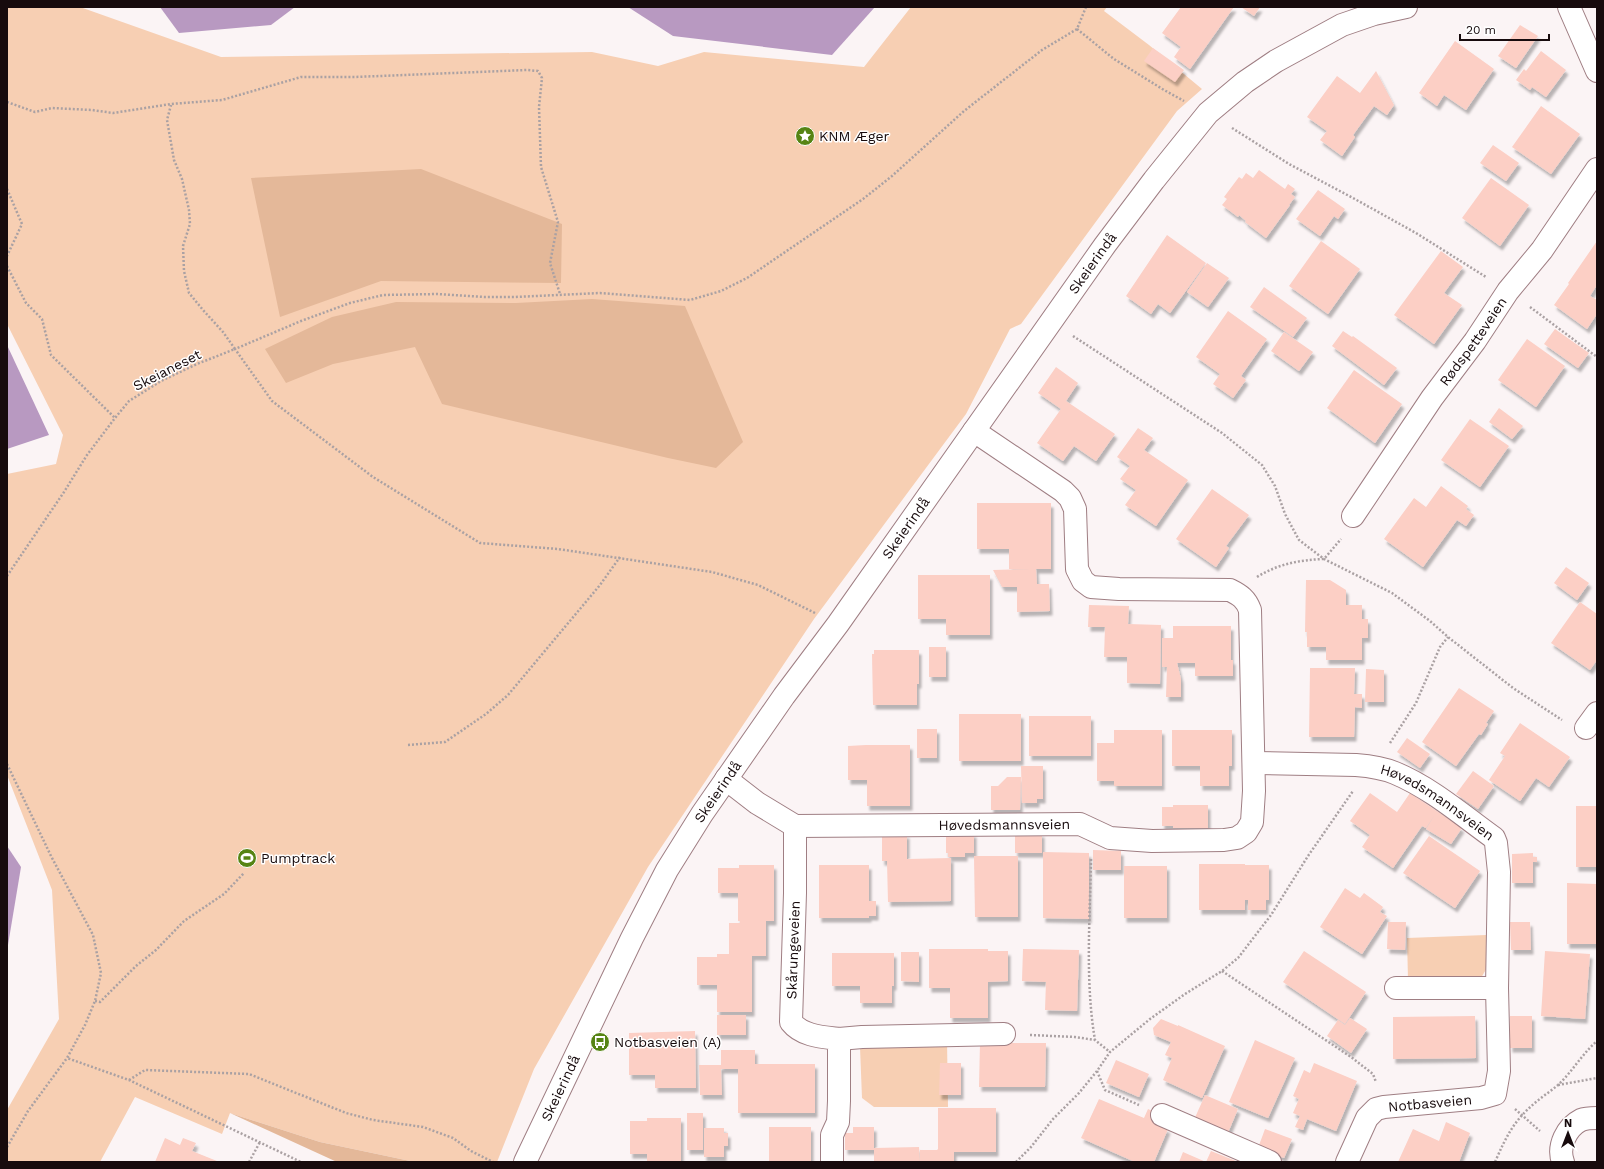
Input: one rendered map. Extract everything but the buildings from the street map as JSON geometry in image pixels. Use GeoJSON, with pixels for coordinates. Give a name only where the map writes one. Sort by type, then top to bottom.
{"type":"FeatureCollection","features":[{"type":"Feature","properties":{"kind":"street","name":"Skeierindå"},"geometry":{"type":"LineString","coordinates":[[525,1162],[582,1041],[667,870],[726,779],[784,696],[838,624],[1105,245],[1154,180],[1208,113],[1246,82],[1276,61],[1342,24],[1374,14],[1406,7]]}},
{"type":"Feature","properties":{"kind":"street"},"geometry":{"type":"LineString","coordinates":[[1569,7],[1597,71]]}},
{"type":"Feature","properties":{"kind":"street","name":"Rødspetteveien"},"geometry":{"type":"LineString","coordinates":[[1353,516],[1432,398],[1475,340],[1508,291],[1542,250],[1597,169]]}},
{"type":"Feature","properties":{"kind":"street"},"geometry":{"type":"LineString","coordinates":[[974,431],[1063,491],[1070,498],[1075,509],[1077,570],[1083,581],[1091,587],[1119,589],[1218,589],[1230,590],[1241,596]]}},
{"type":"Feature","properties":{"kind":"street","name":"Høvedsmannsveien"},"geometry":{"type":"LineString","coordinates":[[795,826],[1080,824],[1110,838],[1152,841],[1224,840],[1237,838],[1246,832],[1252,822],[1254,763],[1250,610],[1246,601],[1241,596]]}},
{"type":"Feature","properties":{"kind":"street","name":"Høvedsmannsveien"},"geometry":{"type":"LineString","coordinates":[[1254,763],[1370,766],[1394,772],[1430,792],[1494,838],[1496,843],[1498,872],[1497,988],[1499,1071],[1496,1094]]}},
{"type":"Feature","properties":{"kind":"street"},"geometry":{"type":"LineString","coordinates":[[726,779],[757,803],[795,826]]}},
{"type":"Feature","properties":{"kind":"street","name":"Skårungeveien"},"geometry":{"type":"LineString","coordinates":[[795,826],[795,893],[791,1022],[796,1029],[813,1035],[839,1039],[862,1037],[1004,1034]]}},
{"type":"Feature","properties":{"kind":"street"},"geometry":{"type":"LineString","coordinates":[[1396,988],[1497,988]]}},
{"type":"Feature","properties":{"kind":"street"},"geometry":{"type":"LineString","coordinates":[[832,1162],[832,1135],[838,1122],[839,1039]]}},
{"type":"Feature","properties":{"kind":"street","name":"Notbasveien"},"geometry":{"type":"LineString","coordinates":[[1347,1162],[1367,1118],[1376,1110],[1384,1106],[1446,1102],[1485,1097],[1496,1094]]}},
{"type":"Feature","properties":{"kind":"street"},"geometry":{"type":"LineString","coordinates":[[1162,1115],[1270,1162]]}},
{"type":"Feature","properties":{"kind":"street"},"geometry":{"type":"LineString","coordinates":[[1563,1162],[1561,1150],[1566,1134],[1573,1125],[1583,1119],[1597,1118]]}},
{"type":"Feature","properties":{"kind":"path"},"geometry":{"type":"LineString","coordinates":[[1086,7],[1077,30],[1114,59],[1164,90],[1208,113],[1289,164],[1416,233],[1508,291],[1597,357]]}},
{"type":"Feature","properties":{"kind":"path","name":"Skeianeset"},"geometry":{"type":"LineString","coordinates":[[7,576],[87,455],[115,418],[129,401],[161,381],[197,364],[301,321],[350,303],[383,294],[436,294],[515,297],[600,293],[690,300],[721,291],[747,278],[863,199],[892,176],[970,106],[1042,50],[1077,30]]}},
{"type":"Feature","properties":{"kind":"path"},"geometry":{"type":"LineString","coordinates":[[7,102],[35,112],[52,108],[92,110],[113,113],[172,104],[222,100],[301,77],[355,77],[527,70],[538,71],[542,78],[539,107],[541,167],[558,222],[550,263],[560,294]]}},
{"type":"Feature","properties":{"kind":"path"},"geometry":{"type":"LineString","coordinates":[[172,104],[167,120],[174,160],[182,179],[189,210],[190,224],[183,246],[184,271],[189,293],[223,332],[272,401],[373,477],[480,543],[558,549],[620,557],[712,572],[758,585],[838,624]]}},
{"type":"Feature","properties":{"kind":"path"},"geometry":{"type":"LineString","coordinates":[[7,189],[22,224],[7,256]]}},
{"type":"Feature","properties":{"kind":"path"},"geometry":{"type":"LineString","coordinates":[[7,266],[26,303],[42,319],[51,355],[115,418]]}},
{"type":"Feature","properties":{"kind":"path"},"geometry":{"type":"LineString","coordinates":[[1050,323],[1222,432],[1262,465],[1274,486],[1285,514],[1299,540],[1324,559],[1392,593],[1430,621],[1513,688],[1563,721]]}},
{"type":"Feature","properties":{"kind":"path"},"geometry":{"type":"LineString","coordinates":[[1241,596],[1257,577],[1269,570],[1286,563],[1324,559],[1343,536],[1353,516]]}},
{"type":"Feature","properties":{"kind":"path"},"geometry":{"type":"LineString","coordinates":[[408,745],[445,742],[486,714],[508,695],[600,585],[620,557]]}},
{"type":"Feature","properties":{"kind":"path"},"geometry":{"type":"LineString","coordinates":[[1016,1162],[1097,1071],[1110,1052],[1150,1019],[1185,994],[1222,971],[1238,958],[1271,915],[1308,856],[1370,766],[1387,747],[1416,704],[1440,647],[1448,637]]}},
{"type":"Feature","properties":{"kind":"path"},"geometry":{"type":"LineString","coordinates":[[7,764],[51,856],[93,935],[101,973],[95,1001],[85,1025],[67,1058],[28,1112],[7,1147]]}},
{"type":"Feature","properties":{"kind":"path"},"geometry":{"type":"LineString","coordinates":[[1091,852],[1090,968],[1092,1022],[1096,1040]]}},
{"type":"Feature","properties":{"kind":"path"},"geometry":{"type":"LineString","coordinates":[[95,1001],[100,1002],[136,966],[156,950],[184,921],[224,894],[244,873]]}},
{"type":"Feature","properties":{"kind":"path"},"geometry":{"type":"LineString","coordinates":[[1222,971],[1319,1035],[1373,1074],[1384,1106]]}},
{"type":"Feature","properties":{"kind":"path"},"geometry":{"type":"LineString","coordinates":[[1004,1034],[1062,1036],[1096,1040],[1110,1052]]}},
{"type":"Feature","properties":{"kind":"path"},"geometry":{"type":"LineString","coordinates":[[1495,1162],[1507,1134],[1521,1115],[1558,1085],[1597,1041]]}},
{"type":"Feature","properties":{"kind":"path"},"geometry":{"type":"LineString","coordinates":[[67,1058],[129,1080],[301,1162]]}},
{"type":"Feature","properties":{"kind":"path"},"geometry":{"type":"LineString","coordinates":[[129,1080],[145,1070],[249,1074],[346,1113],[373,1120],[423,1127],[453,1138],[493,1162]]}},
{"type":"Feature","properties":{"kind":"path"},"geometry":{"type":"LineString","coordinates":[[1097,1071],[1105,1090],[1162,1115]]}},
{"type":"Feature","properties":{"kind":"path"},"geometry":{"type":"LineString","coordinates":[[1558,1085],[1597,1078]]}},
{"type":"Feature","properties":{"kind":"path"},"geometry":{"type":"LineString","coordinates":[[249,1162],[260,1142]]}},
{"type":"Feature","properties":{"kind":"shaded area"},"geometry":{"type":"Polygon","coordinates":[[[7,7],[80,7],[221,57],[592,52],[658,66],[704,52],[864,67],[911,7],[1107,7],[1104,11],[1149,45],[1202,89],[1177,111],[1021,324],[1010,329],[966,414],[814,619],[648,867],[534,1069],[497,1162],[415,1162],[320,1142],[230,1113],[222,1134],[135,1097],[100,1162],[7,1162],[7,1110],[59,1019],[52,890],[7,775],[7,474],[56,464],[63,435],[7,324],[7,7]]]}},
{"type":"Feature","properties":{"kind":"shaded area"},"geometry":{"type":"Polygon","coordinates":[[[160,7],[295,7],[271,25],[179,33],[160,7]]]}},
{"type":"Feature","properties":{"kind":"shaded area"},"geometry":{"type":"Polygon","coordinates":[[[628,7],[875,7],[832,55],[673,36],[628,7]]]}},
{"type":"Feature","properties":{"kind":"shaded area"},"geometry":{"type":"Polygon","coordinates":[[[421,169],[562,224],[561,283],[381,281],[280,317],[251,178],[421,169]]]}},
{"type":"Feature","properties":{"kind":"shaded area"},"geometry":{"type":"Polygon","coordinates":[[[592,299],[685,306],[743,442],[716,468],[442,404],[415,347],[333,364],[286,383],[265,349],[332,317],[396,302],[516,303],[592,299]]]}},
{"type":"Feature","properties":{"kind":"shaded area"},"geometry":{"type":"Polygon","coordinates":[[[7,345],[49,435],[7,449],[7,345]]]}},
{"type":"Feature","properties":{"kind":"shaded area"},"geometry":{"type":"Polygon","coordinates":[[[7,846],[21,867],[7,951],[7,846]]]}},
{"type":"Feature","properties":{"kind":"shaded area"},"geometry":{"type":"Polygon","coordinates":[[[1486,935],[1488,966],[1481,978],[1408,980],[1407,938],[1486,935]]]}},
{"type":"Feature","properties":{"kind":"shaded area"},"geometry":{"type":"Polygon","coordinates":[[[947,1040],[948,1107],[874,1107],[862,1098],[860,1047],[947,1040]]]}},
{"type":"Feature","properties":{"kind":"shaded area"},"geometry":{"type":"Polygon","coordinates":[[[230,1113],[320,1142],[415,1162],[337,1162],[230,1113]]]}},
{"type":"Feature","properties":{"kind":"place","name":"KNM Æger"},"geometry":{"type":"Point","coordinates":[805,136]}},
{"type":"Feature","properties":{"kind":"place","name":"Pumptrack"},"geometry":{"type":"Point","coordinates":[247,858]}},
{"type":"Feature","properties":{"kind":"place","name":"Notbasveien (A)"},"geometry":{"type":"Point","coordinates":[600,1042]}}]}
